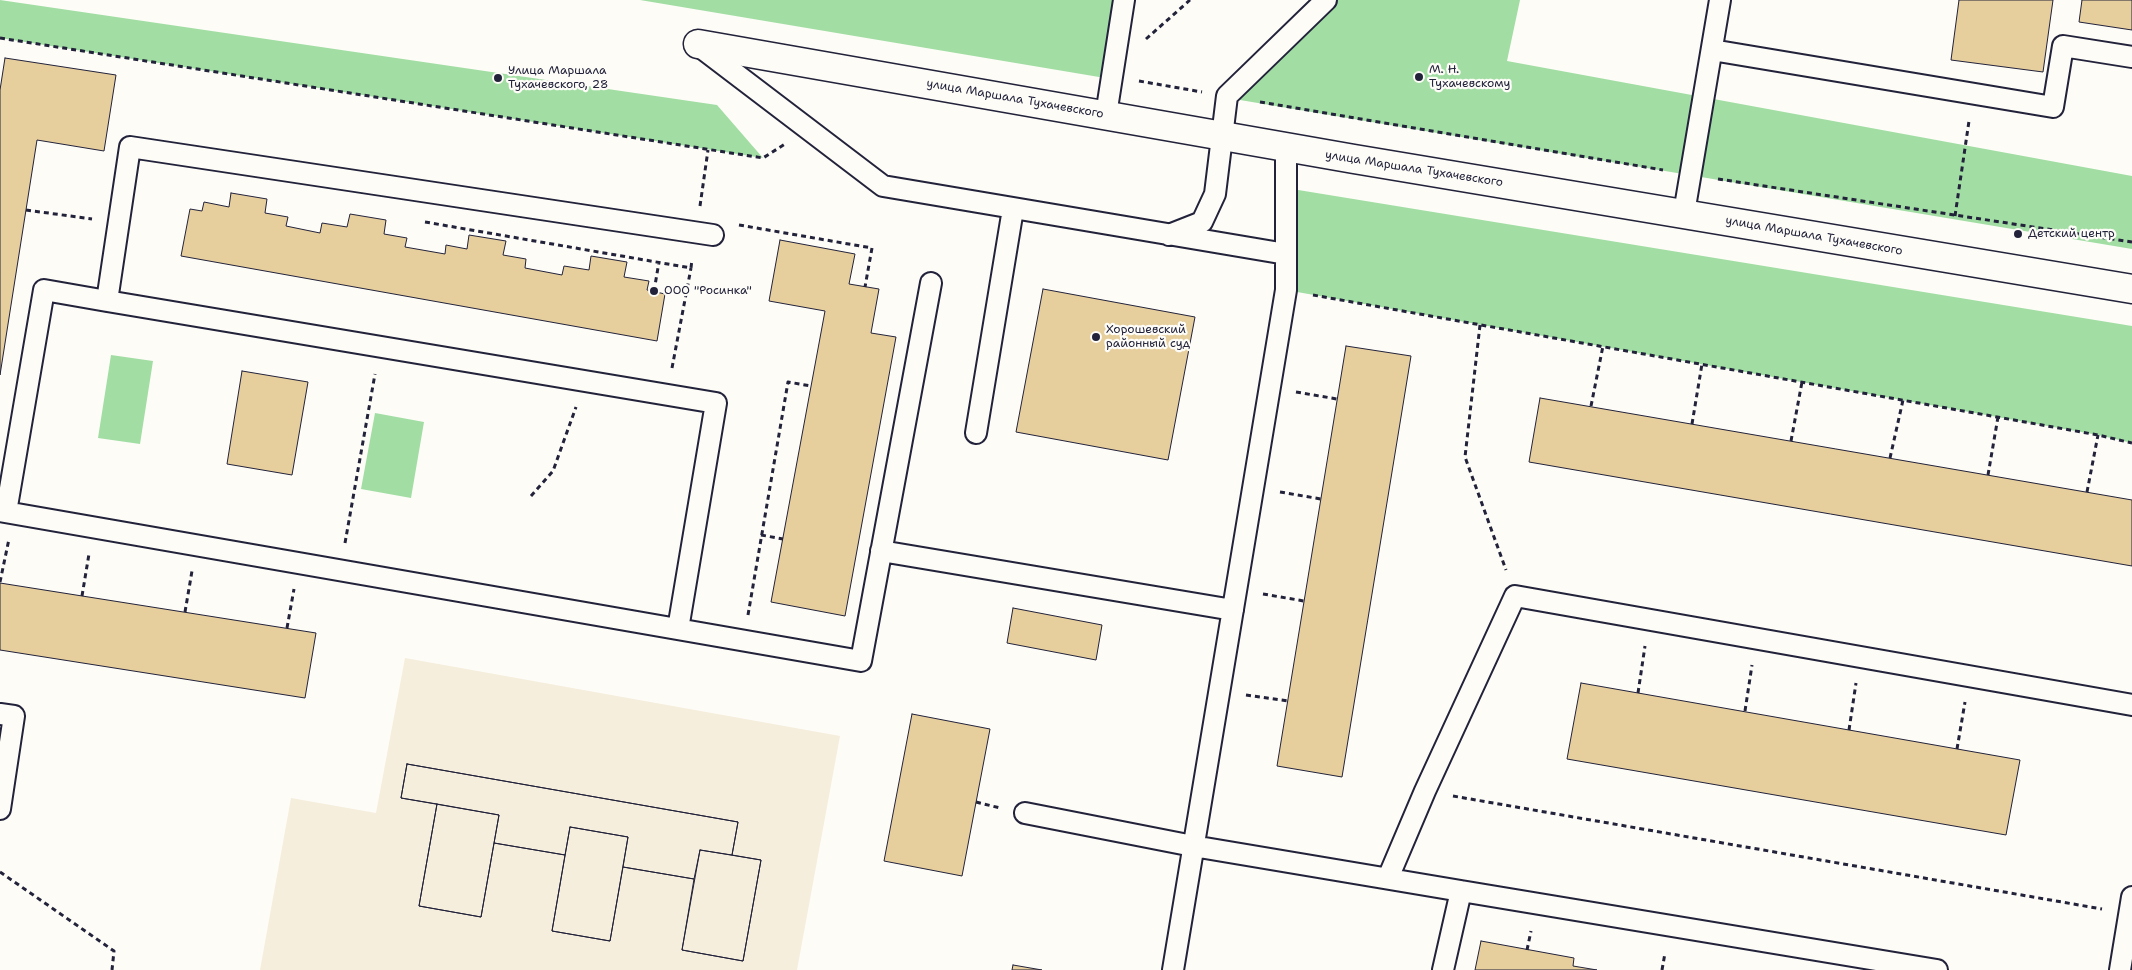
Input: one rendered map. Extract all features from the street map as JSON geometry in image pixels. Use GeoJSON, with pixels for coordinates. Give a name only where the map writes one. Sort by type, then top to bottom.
{"type":"FeatureCollection","features":[{"type":"Feature","properties":{"kind":"street","name":"улица Маршала Тухачевского"},"geometry":{"type":"LineString","coordinates":[[698,44],[1220,136],[2132,289]]}},
{"type":"Feature","properties":{"kind":"lane"},"geometry":{"type":"LineString","coordinates":[[1106,115],[1124,0]]}},
{"type":"Feature","properties":{"kind":"lane"},"geometry":{"type":"LineString","coordinates":[[1170,235],[1202,222],[1215,194],[1220,136],[1228,96],[1326,0]]}},
{"type":"Feature","properties":{"kind":"lane"},"geometry":{"type":"LineString","coordinates":[[1684,213],[1720,0]]}},
{"type":"Feature","properties":{"kind":"lane"},"geometry":{"type":"LineString","coordinates":[[698,44],[883,186],[1286,254]]}},
{"type":"Feature","properties":{"kind":"lane"},"geometry":{"type":"LineString","coordinates":[[1712,50],[2053,107],[2063,46],[2132,56]]}},
{"type":"Feature","properties":{"kind":"lane"},"geometry":{"type":"LineString","coordinates":[[106,301],[130,147],[713,235]]}},
{"type":"Feature","properties":{"kind":"lane"},"geometry":{"type":"LineString","coordinates":[[1173,970],[1286,290],[1286,147]]}},
{"type":"Feature","properties":{"kind":"lane"},"geometry":{"type":"LineString","coordinates":[[976,433],[1013,209]]}},
{"type":"Feature","properties":{"kind":"lane"},"geometry":{"type":"LineString","coordinates":[[678,629],[716,403],[44,290],[7,512],[861,661],[931,283]]}},
{"type":"Feature","properties":{"kind":"lane"},"geometry":{"type":"LineString","coordinates":[[881,551],[1233,610]]}},
{"type":"Feature","properties":{"kind":"lane"},"geometry":{"type":"LineString","coordinates":[[1388,878],[1425,791],[1515,596],[2132,705]]}},
{"type":"Feature","properties":{"kind":"lane"},"geometry":{"type":"LineString","coordinates":[[0,714],[14,716],[0,808]]}},
{"type":"Feature","properties":{"kind":"lane"},"geometry":{"type":"LineString","coordinates":[[1025,813],[1194,846],[1937,970]]}},
{"type":"Feature","properties":{"kind":"lane"},"geometry":{"type":"LineString","coordinates":[[1444,970],[1461,891]]}},
{"type":"Feature","properties":{"kind":"lane"},"geometry":{"type":"LineString","coordinates":[[2120,970],[2131,906]]}},
{"type":"Feature","properties":{"kind":"path"},"geometry":{"type":"LineString","coordinates":[[1111,76],[1139,45],[1190,0]]}},
{"type":"Feature","properties":{"kind":"path"},"geometry":{"type":"LineString","coordinates":[[0,38],[764,158],[808,128]]}},
{"type":"Feature","properties":{"kind":"path"},"geometry":{"type":"LineString","coordinates":[[1111,76],[1690,174],[2132,242]]}},
{"type":"Feature","properties":{"kind":"path"},"geometry":{"type":"LineString","coordinates":[[1955,216],[1974,94]]}},
{"type":"Feature","properties":{"kind":"path"},"geometry":{"type":"LineString","coordinates":[[26,210],[117,223]]}},
{"type":"Feature","properties":{"kind":"path"},"geometry":{"type":"LineString","coordinates":[[737,224],[872,248],[865,287]]}},
{"type":"Feature","properties":{"kind":"path"},"geometry":{"type":"LineString","coordinates":[[488,238],[489,233]]}},
{"type":"Feature","properties":{"kind":"path"},"geometry":{"type":"LineString","coordinates":[[609,260],[610,254]]}},
{"type":"Feature","properties":{"kind":"path"},"geometry":{"type":"LineString","coordinates":[[654,292],[659,262]]}},
{"type":"Feature","properties":{"kind":"path"},"geometry":{"type":"LineString","coordinates":[[667,395],[691,268]]}},
{"type":"Feature","properties":{"kind":"path"},"geometry":{"type":"LineString","coordinates":[[1286,290],[2098,434],[2132,443]]}},
{"type":"Feature","properties":{"kind":"path"},"geometry":{"type":"LineString","coordinates":[[1480,324],[1465,456],[1515,596]]}},
{"type":"Feature","properties":{"kind":"path"},"geometry":{"type":"LineString","coordinates":[[1591,406],[1603,346]]}},
{"type":"Feature","properties":{"kind":"path"},"geometry":{"type":"LineString","coordinates":[[340,570],[380,347]]}},
{"type":"Feature","properties":{"kind":"path"},"geometry":{"type":"LineString","coordinates":[[1692,424],[1702,364]]}},
{"type":"Feature","properties":{"kind":"path"},"geometry":{"type":"LineString","coordinates":[[531,496],[552,472],[585,381]]}},
{"type":"Feature","properties":{"kind":"path"},"geometry":{"type":"LineString","coordinates":[[744,640],[788,382],[810,386]]}},
{"type":"Feature","properties":{"kind":"path"},"geometry":{"type":"LineString","coordinates":[[1791,441],[1802,382]]}},
{"type":"Feature","properties":{"kind":"path"},"geometry":{"type":"LineString","coordinates":[[1270,388],[1337,399]]}},
{"type":"Feature","properties":{"kind":"path"},"geometry":{"type":"LineString","coordinates":[[1890,458],[1903,400]]}},
{"type":"Feature","properties":{"kind":"path"},"geometry":{"type":"LineString","coordinates":[[1988,475],[1998,417]]}},
{"type":"Feature","properties":{"kind":"path"},"geometry":{"type":"LineString","coordinates":[[2088,492],[2098,434]]}},
{"type":"Feature","properties":{"kind":"path"},"geometry":{"type":"LineString","coordinates":[[1253,488],[1321,499]]}},
{"type":"Feature","properties":{"kind":"path"},"geometry":{"type":"LineString","coordinates":[[0,582],[7,512]]}},
{"type":"Feature","properties":{"kind":"path"},"geometry":{"type":"LineString","coordinates":[[82,596],[93,527]]}},
{"type":"Feature","properties":{"kind":"path"},"geometry":{"type":"LineString","coordinates":[[761,535],[782,539]]}},
{"type":"Feature","properties":{"kind":"path"},"geometry":{"type":"LineString","coordinates":[[185,612],[197,545]]}},
{"type":"Feature","properties":{"kind":"path"},"geometry":{"type":"LineString","coordinates":[[288,628],[298,563]]}},
{"type":"Feature","properties":{"kind":"path"},"geometry":{"type":"LineString","coordinates":[[1236,590],[1304,601]]}},
{"type":"Feature","properties":{"kind":"path"},"geometry":{"type":"LineString","coordinates":[[1638,693],[1649,620]]}},
{"type":"Feature","properties":{"kind":"path"},"geometry":{"type":"LineString","coordinates":[[1745,711],[1756,639]]}},
{"type":"Feature","properties":{"kind":"path"},"geometry":{"type":"LineString","coordinates":[[1849,730],[1860,657]]}},
{"type":"Feature","properties":{"kind":"path"},"geometry":{"type":"LineString","coordinates":[[1957,749],[1970,676]]}},
{"type":"Feature","properties":{"kind":"path"},"geometry":{"type":"LineString","coordinates":[[1219,691],[1288,701]]}},
{"type":"Feature","properties":{"kind":"path"},"geometry":{"type":"LineString","coordinates":[[1425,791],[2131,906]]}},
{"type":"Feature","properties":{"kind":"path"},"geometry":{"type":"LineString","coordinates":[[0,872],[114,951],[112,970]]}},
{"type":"Feature","properties":{"kind":"shaded area"},"geometry":{"type":"Polygon","coordinates":[[[405,658],[840,736],[797,970],[260,970],[291,798],[376,813],[405,658]]]}},
{"type":"Feature","properties":{"kind":"green space"},"geometry":{"type":"Polygon","coordinates":[[[0,0],[717,105],[763,158],[0,38],[0,0]]]}},
{"type":"Feature","properties":{"kind":"green space"},"geometry":{"type":"Polygon","coordinates":[[[640,0],[1124,0],[1111,79],[640,0]]]}},
{"type":"Feature","properties":{"kind":"green space"},"geometry":{"type":"Polygon","coordinates":[[[1335,0],[1520,0],[1507,61],[2132,176],[2132,249],[1234,99],[1335,0]]]}},
{"type":"Feature","properties":{"kind":"green space"},"geometry":{"type":"Polygon","coordinates":[[[1286,188],[2132,326],[2132,443],[2098,435],[1286,290],[1286,188]]]}},
{"type":"Feature","properties":{"kind":"green space"},"geometry":{"type":"Polygon","coordinates":[[[111,355],[153,361],[140,444],[98,438],[111,355]]]}},
{"type":"Feature","properties":{"kind":"green space"},"geometry":{"type":"Polygon","coordinates":[[[375,413],[424,422],[411,498],[361,489],[375,413]]]}},
{"type":"Feature","properties":{"kind":"building"},"geometry":{"type":"Polygon","coordinates":[[[1959,0],[2053,0],[2043,72],[1951,60],[1959,0]]]}},
{"type":"Feature","properties":{"kind":"building"},"geometry":{"type":"Polygon","coordinates":[[[2082,0],[2132,0],[2132,30],[2079,22],[2082,0]]]}},
{"type":"Feature","properties":{"kind":"building"},"geometry":{"type":"Polygon","coordinates":[[[5,58],[116,75],[104,151],[37,140],[0,375],[0,90],[5,58]]]}},
{"type":"Feature","properties":{"kind":"building"},"geometry":{"type":"Polygon","coordinates":[[[231,193],[267,199],[265,213],[288,217],[286,226],[320,233],[322,223],[347,227],[350,214],[386,220],[384,234],[407,238],[405,247],[445,254],[446,245],[467,249],[469,235],[506,241],[503,255],[526,259],[525,268],[562,275],[564,266],[589,270],[591,256],[627,262],[624,277],[649,281],[647,290],[665,294],[657,341],[181,256],[190,209],[202,211],[204,202],[229,207],[231,193]]]}},
{"type":"Feature","properties":{"kind":"building"},"geometry":{"type":"Polygon","coordinates":[[[780,240],[855,254],[849,284],[879,289],[871,333],[896,337],[845,616],[771,602],[825,311],[769,301],[780,240]]]}},
{"type":"Feature","properties":{"kind":"building"},"geometry":{"type":"Polygon","coordinates":[[[1043,289],[1195,317],[1168,460],[1016,432],[1043,289]]]}},
{"type":"Feature","properties":{"kind":"building"},"geometry":{"type":"Polygon","coordinates":[[[1346,346],[1411,356],[1342,777],[1277,766],[1346,346]]]}},
{"type":"Feature","properties":{"kind":"building"},"geometry":{"type":"Polygon","coordinates":[[[242,371],[308,382],[292,475],[227,464],[242,371]]]}},
{"type":"Feature","properties":{"kind":"building"},"geometry":{"type":"Polygon","coordinates":[[[1540,398],[2132,500],[2132,566],[1529,462],[1540,398]]]}},
{"type":"Feature","properties":{"kind":"building"},"geometry":{"type":"Polygon","coordinates":[[[0,583],[316,633],[305,698],[0,650],[0,583]]]}},
{"type":"Feature","properties":{"kind":"building"},"geometry":{"type":"Polygon","coordinates":[[[1013,608],[1102,625],[1096,660],[1007,643],[1013,608]]]}},
{"type":"Feature","properties":{"kind":"building"},"geometry":{"type":"Polygon","coordinates":[[[1581,683],[2020,760],[2006,835],[1567,759],[1581,683]]]}},
{"type":"Feature","properties":{"kind":"building"},"geometry":{"type":"Polygon","coordinates":[[[912,714],[990,729],[962,876],[884,861],[912,714]]]}},
{"type":"Feature","properties":{"kind":"building"},"geometry":{"type":"Polygon","coordinates":[[[407,764],[738,822],[732,855],[761,860],[743,961],[682,950],[694,879],[623,867],[610,941],[552,931],[565,855],[494,843],[481,917],[419,906],[437,804],[401,798],[407,764]]]}},
{"type":"Feature","properties":{"kind":"building"},"geometry":{"type":"Polygon","coordinates":[[[407,764],[738,822],[732,855],[700,850],[694,879],[623,867],[628,837],[570,827],[565,855],[494,843],[499,815],[401,798],[407,764]]]}},
{"type":"Feature","properties":{"kind":"building"},"geometry":{"type":"Polygon","coordinates":[[[437,804],[499,815],[481,917],[419,906],[437,804]]]}},
{"type":"Feature","properties":{"kind":"building"},"geometry":{"type":"Polygon","coordinates":[[[570,827],[628,837],[610,941],[552,931],[570,827]]]}},
{"type":"Feature","properties":{"kind":"building"},"geometry":{"type":"Polygon","coordinates":[[[700,850],[761,860],[743,961],[682,950],[700,850]]]}},
{"type":"Feature","properties":{"kind":"building"},"geometry":{"type":"Polygon","coordinates":[[[1481,941],[1574,958],[1573,966],[1597,970],[1475,970],[1481,941]]]}},
{"type":"Feature","properties":{"kind":"building"},"geometry":{"type":"Polygon","coordinates":[[[1013,965],[1042,970],[1012,970],[1013,965]]]}},
{"type":"Feature","properties":{"kind":"place","name":"М. Н. Тухачевскому"},"geometry":{"type":"Point","coordinates":[1419,77]}},
{"type":"Feature","properties":{"kind":"place","name":"Улица Маршала Тухачевского, 28"},"geometry":{"type":"Point","coordinates":[498,78]}},
{"type":"Feature","properties":{"kind":"place","name":"Детский центр"},"geometry":{"type":"Point","coordinates":[2018,234]}},
{"type":"Feature","properties":{"kind":"place","name":"ООО \"Росинка\""},"geometry":{"type":"Point","coordinates":[654,291]}},
{"type":"Feature","properties":{"kind":"place","name":"Хорошевский районный суд"},"geometry":{"type":"Point","coordinates":[1096,337]}}]}
